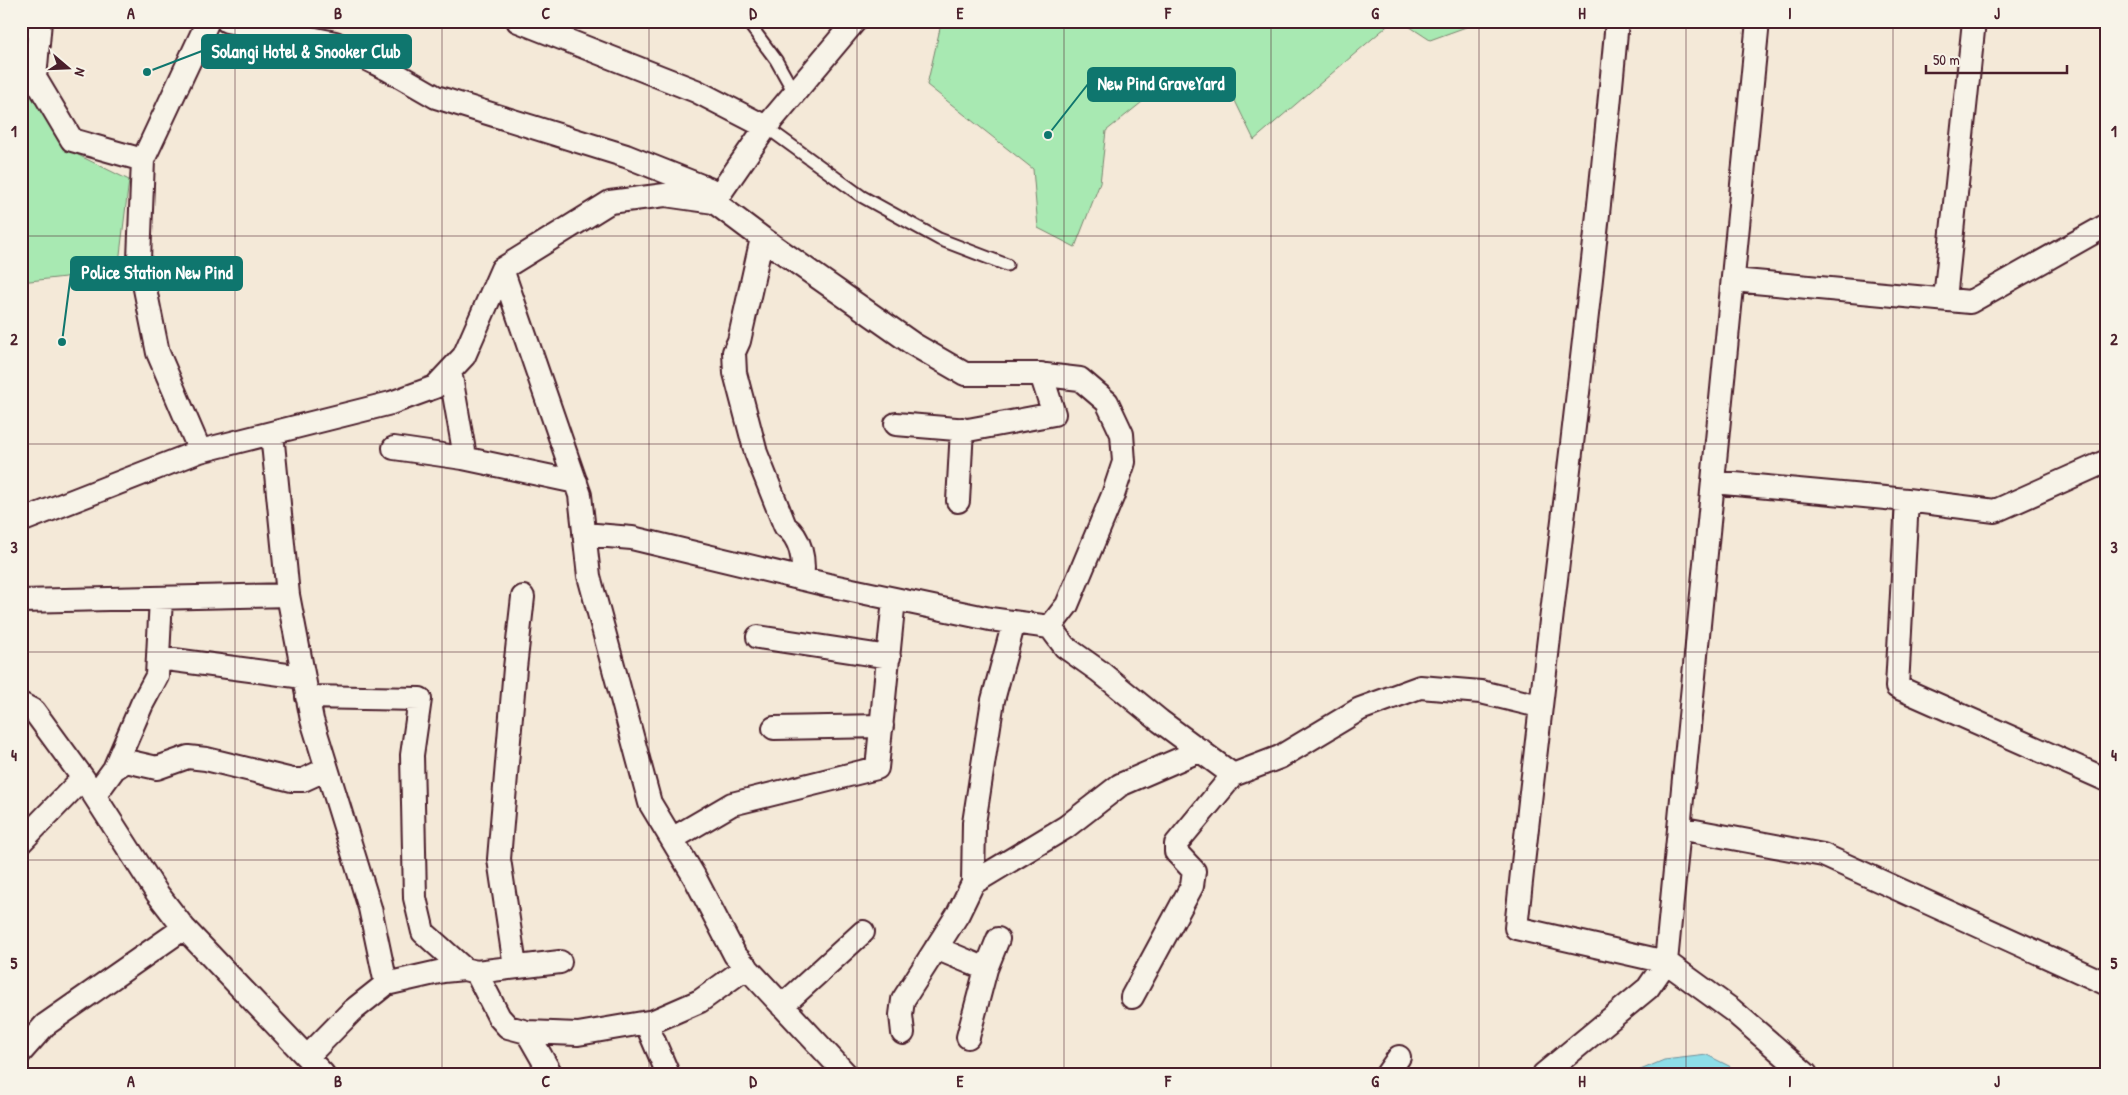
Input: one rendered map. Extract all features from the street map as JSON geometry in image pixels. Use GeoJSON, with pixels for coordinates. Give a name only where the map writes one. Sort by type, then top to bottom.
{"type":"FeatureCollection","features":[{"type":"Feature","properties":{"kind":"street"},"geometry":{"type":"LineString","coordinates":[[40,21],[35,78],[72,140],[143,160]]}},
{"type":"Feature","properties":{"kind":"street"},"geometry":{"type":"LineString","coordinates":[[200,452],[158,353],[140,259],[143,160],[208,21]]}},
{"type":"Feature","properties":{"kind":"street"},"geometry":{"type":"LineString","coordinates":[[227,21],[335,43],[389,70],[436,97],[626,156],[709,189],[714,202]]}},
{"type":"Feature","properties":{"kind":"street"},"geometry":{"type":"LineString","coordinates":[[518,21],[696,91],[766,127]]}},
{"type":"Feature","properties":{"kind":"street"},"geometry":{"type":"LineString","coordinates":[[714,202],[766,127],[855,21]]}},
{"type":"Feature","properties":{"kind":"street"},"geometry":{"type":"LineString","coordinates":[[1616,21],[1604,165],[1539,706],[1516,928],[1666,962],[1732,1010],[1806,1074]]}},
{"type":"Feature","properties":{"kind":"street"},"geometry":{"type":"LineString","coordinates":[[1544,1074],[1648,988],[1666,962],[1758,21]]}},
{"type":"Feature","properties":{"kind":"street"},"geometry":{"type":"LineString","coordinates":[[1945,299],[1974,21]]}},
{"type":"Feature","properties":{"kind":"street"},"geometry":{"type":"LineString","coordinates":[[21,521],[200,452],[391,402],[434,387],[464,356],[502,269],[610,202],[665,195],[714,202],[913,344],[965,374],[1041,374],[1080,379],[1106,402],[1122,434],[1124,462],[1113,495],[1067,605],[1050,627]]}},
{"type":"Feature","properties":{"kind":"street"},"geometry":{"type":"LineString","coordinates":[[1733,280],[1970,302],[2107,225]]}},
{"type":"Feature","properties":{"kind":"street"},"geometry":{"type":"LineString","coordinates":[[762,238],[739,341],[734,352],[735,373],[756,453],[785,526],[794,533],[803,556],[802,579]]}},
{"type":"Feature","properties":{"kind":"street"},"geometry":{"type":"LineString","coordinates":[[502,269],[580,495],[589,576],[650,802],[736,955],[846,1074]]}},
{"type":"Feature","properties":{"kind":"street"},"geometry":{"type":"LineString","coordinates":[[450,371],[464,451],[463,458]]}},
{"type":"Feature","properties":{"kind":"street"},"geometry":{"type":"LineString","coordinates":[[896,424],[962,429],[1054,414],[1041,374]]}},
{"type":"Feature","properties":{"kind":"street"},"geometry":{"type":"LineString","coordinates":[[958,500],[962,429]]}},
{"type":"Feature","properties":{"kind":"street"},"geometry":{"type":"LineString","coordinates":[[272,433],[288,595],[305,687],[312,720],[370,908],[386,984]]}},
{"type":"Feature","properties":{"kind":"street"},"geometry":{"type":"LineString","coordinates":[[394,448],[463,458],[576,482]]}},
{"type":"Feature","properties":{"kind":"street"},"geometry":{"type":"LineString","coordinates":[[1713,482],[1907,500],[1995,511],[2107,461]]}},
{"type":"Feature","properties":{"kind":"street"},"geometry":{"type":"LineString","coordinates":[[1907,500],[1897,686],[2107,780]]}},
{"type":"Feature","properties":{"kind":"street"},"geometry":{"type":"LineString","coordinates":[[584,534],[632,538],[894,599],[990,619],[1050,627],[1065,647],[1099,671],[1160,721],[1233,775]]}},
{"type":"Feature","properties":{"kind":"street"},"geometry":{"type":"LineString","coordinates":[[21,601],[288,595]]}},
{"type":"Feature","properties":{"kind":"street"},"geometry":{"type":"LineString","coordinates":[[515,966],[499,859],[514,677],[523,597]]}},
{"type":"Feature","properties":{"kind":"street"},"geometry":{"type":"LineString","coordinates":[[114,769],[142,704],[157,676],[161,598]]}},
{"type":"Feature","properties":{"kind":"street"},"geometry":{"type":"LineString","coordinates":[[672,839],[732,804],[877,768],[894,599]]}},
{"type":"Feature","properties":{"kind":"street"},"geometry":{"type":"LineString","coordinates":[[902,1033],[901,1015],[904,1000],[958,914],[973,883],[974,823],[991,710],[1014,622]]}},
{"type":"Feature","properties":{"kind":"street"},"geometry":{"type":"LineString","coordinates":[[758,637],[889,657]]}},
{"type":"Feature","properties":{"kind":"street"},"geometry":{"type":"LineString","coordinates":[[159,658],[305,687],[420,699],[412,755],[415,898],[423,932],[470,970],[499,1017],[508,1027],[527,1032],[578,1034],[654,1021],[700,1001],[746,967]]}},
{"type":"Feature","properties":{"kind":"street"},"geometry":{"type":"LineString","coordinates":[[1132,997],[1192,886],[1194,871],[1176,852],[1176,844],[1233,775],[1280,757],[1360,709],[1420,687],[1481,692],[1539,706]]}},
{"type":"Feature","properties":{"kind":"street"},"geometry":{"type":"LineString","coordinates":[[21,704],[34,711],[89,787],[157,893],[184,928],[323,1074]]}},
{"type":"Feature","properties":{"kind":"street"},"geometry":{"type":"LineString","coordinates":[[774,728],[882,726]]}},
{"type":"Feature","properties":{"kind":"street"},"geometry":{"type":"LineString","coordinates":[[973,883],[1066,827],[1120,785],[1201,750]]}},
{"type":"Feature","properties":{"kind":"street"},"geometry":{"type":"LineString","coordinates":[[21,842],[89,787],[126,761],[157,768],[188,757],[206,759],[292,780],[303,780],[327,769]]}},
{"type":"Feature","properties":{"kind":"street"},"geometry":{"type":"LineString","coordinates":[[1680,828],[1823,854],[2107,984]]}},
{"type":"Feature","properties":{"kind":"street"},"geometry":{"type":"LineString","coordinates":[[21,1052],[45,1025],[184,928]]}},
{"type":"Feature","properties":{"kind":"street"},"geometry":{"type":"LineString","coordinates":[[782,1006],[864,932]]}},
{"type":"Feature","properties":{"kind":"street"},"geometry":{"type":"LineString","coordinates":[[968,1037],[986,969],[998,939]]}},
{"type":"Feature","properties":{"kind":"street"},"geometry":{"type":"LineString","coordinates":[[936,948],[986,969]]}},
{"type":"Feature","properties":{"kind":"street"},"geometry":{"type":"LineString","coordinates":[[307,1057],[352,1011],[386,984],[443,970],[470,970],[560,962]]}},
{"type":"Feature","properties":{"kind":"street"},"geometry":{"type":"LineString","coordinates":[[646,1023],[668,1074]]}},
{"type":"Feature","properties":{"kind":"street"},"geometry":{"type":"LineString","coordinates":[[527,1032],[550,1074]]}},
{"type":"Feature","properties":{"kind":"lane"},"geometry":{"type":"LineString","coordinates":[[747,21],[776,60],[795,94]]}},
{"type":"Feature","properties":{"kind":"lane"},"geometry":{"type":"LineString","coordinates":[[766,127],[861,196],[939,239],[1007,265]]}},
{"type":"Feature","properties":{"kind":"green space"},"geometry":{"type":"Polygon","coordinates":[[[939,21],[1393,21],[1254,140],[1223,76],[1167,82],[1106,131],[1100,183],[1075,247],[1038,228],[1033,169],[927,85],[941,24],[939,21]]]}},
{"type":"Feature","properties":{"kind":"green space"},"geometry":{"type":"Polygon","coordinates":[[[1401,21],[1470,21],[1466,27],[1430,40],[1401,21]]]}},
{"type":"Feature","properties":{"kind":"green space"},"geometry":{"type":"Polygon","coordinates":[[[21,54],[22,79],[66,149],[129,180],[118,271],[21,282],[21,54]]]}},
{"type":"Feature","properties":{"kind":"water"},"geometry":{"type":"Polygon","coordinates":[[[1707,1055],[1731,1067],[1735,1074],[1631,1074],[1664,1060],[1707,1055]]]}},
{"type":"Feature","properties":{"kind":"place","name":"Solangi Hotel & Snooker Club"},"geometry":{"type":"Point","coordinates":[147,72]}},
{"type":"Feature","properties":{"kind":"place","name":"New Pind GraveYard"},"geometry":{"type":"Point","coordinates":[1048,135]}},
{"type":"Feature","properties":{"kind":"place","name":"Police Station New Pind"},"geometry":{"type":"Point","coordinates":[62,342]}}]}
